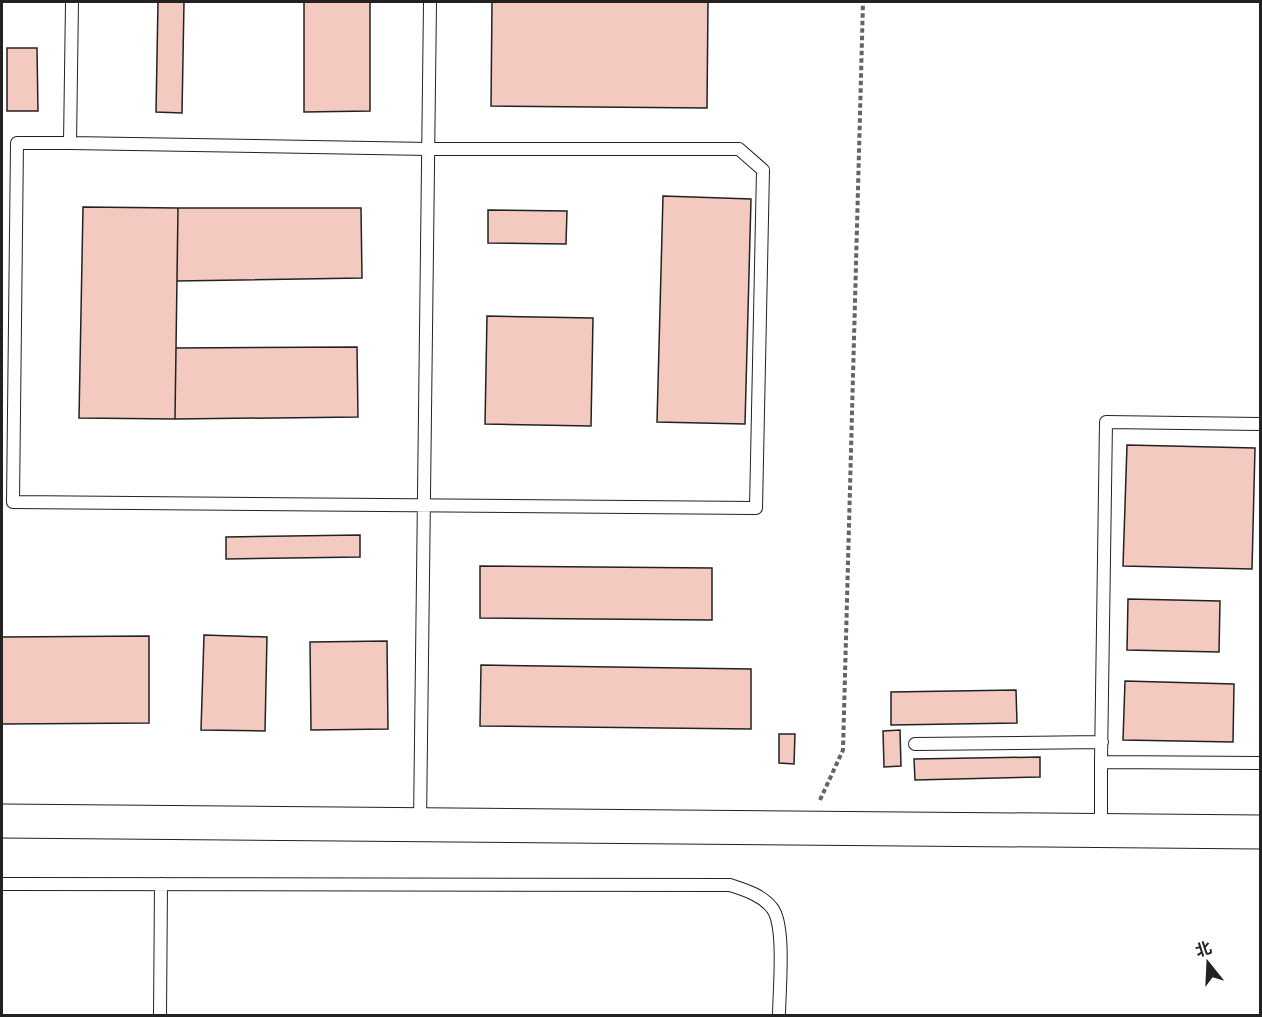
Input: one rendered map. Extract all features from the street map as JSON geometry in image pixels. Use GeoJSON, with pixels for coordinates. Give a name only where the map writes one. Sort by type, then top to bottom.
{"type":"FeatureCollection","features":[{"type":"Feature","properties":{"kind":"street"},"geometry":{"type":"LineString","coordinates":[[2,821],[1260,832]]}},
{"type":"Feature","properties":{"kind":"lane"},"geometry":{"type":"LineString","coordinates":[[70,143],[72,2]]}},
{"type":"Feature","properties":{"kind":"lane"},"geometry":{"type":"LineString","coordinates":[[420,824],[430,2]]}},
{"type":"Feature","properties":{"kind":"lane"},"geometry":{"type":"LineString","coordinates":[[70,143],[429,149],[739,149],[763,170],[756,508],[13,502],[17,144],[70,143]]}},
{"type":"Feature","properties":{"kind":"lane"},"geometry":{"type":"LineString","coordinates":[[1101,831],[1106,422],[1260,424]]}},
{"type":"Feature","properties":{"kind":"lane"},"geometry":{"type":"LineString","coordinates":[[915,744],[1102,742]]}},
{"type":"Feature","properties":{"kind":"lane"},"geometry":{"type":"LineString","coordinates":[[1101,762],[1260,763]]}},
{"type":"Feature","properties":{"kind":"lane"},"geometry":{"type":"LineString","coordinates":[[2,884],[730,885],[751,892],[772,908],[780,927],[778,1016]]}},
{"type":"Feature","properties":{"kind":"lane"},"geometry":{"type":"LineString","coordinates":[[160,1016],[161,884]]}},
{"type":"Feature","properties":{"kind":"path"},"geometry":{"type":"LineString","coordinates":[[808,828],[843,750],[863,2]]}},
{"type":"Feature","properties":{"kind":"building"},"geometry":{"type":"Polygon","coordinates":[[[158,2],[184,2],[182,113],[156,112],[158,2]]]}},
{"type":"Feature","properties":{"kind":"building"},"geometry":{"type":"Polygon","coordinates":[[[304,2],[370,2],[370,111],[304,112],[304,2]]]}},
{"type":"Feature","properties":{"kind":"building"},"geometry":{"type":"Polygon","coordinates":[[[492,2],[708,2],[707,108],[491,106],[492,2]]]}},
{"type":"Feature","properties":{"kind":"building"},"geometry":{"type":"Polygon","coordinates":[[[7,48],[37,48],[38,111],[7,111],[7,48]]]}},
{"type":"Feature","properties":{"kind":"building"},"geometry":{"type":"Polygon","coordinates":[[[663,196],[751,199],[745,424],[657,422],[663,196]]]}},
{"type":"Feature","properties":{"kind":"building"},"geometry":{"type":"Polygon","coordinates":[[[83,207],[178,208],[175,419],[79,418],[83,207]]]}},
{"type":"Feature","properties":{"kind":"building"},"geometry":{"type":"Polygon","coordinates":[[[178,208],[361,208],[362,278],[177,281],[178,208]]]}},
{"type":"Feature","properties":{"kind":"building"},"geometry":{"type":"Polygon","coordinates":[[[488,210],[567,211],[566,244],[488,243],[488,210]]]}},
{"type":"Feature","properties":{"kind":"building"},"geometry":{"type":"Polygon","coordinates":[[[487,316],[593,318],[591,426],[485,424],[487,316]]]}},
{"type":"Feature","properties":{"kind":"building"},"geometry":{"type":"Polygon","coordinates":[[[357,347],[358,417],[175,419],[176,348],[357,347]]]}},
{"type":"Feature","properties":{"kind":"building"},"geometry":{"type":"Polygon","coordinates":[[[1127,445],[1255,448],[1252,569],[1123,566],[1127,445]]]}},
{"type":"Feature","properties":{"kind":"building"},"geometry":{"type":"Polygon","coordinates":[[[360,535],[360,557],[226,559],[226,537],[360,535]]]}},
{"type":"Feature","properties":{"kind":"building"},"geometry":{"type":"Polygon","coordinates":[[[480,566],[712,568],[712,620],[480,618],[480,566]]]}},
{"type":"Feature","properties":{"kind":"building"},"geometry":{"type":"Polygon","coordinates":[[[1128,599],[1220,601],[1219,652],[1127,650],[1128,599]]]}},
{"type":"Feature","properties":{"kind":"building"},"geometry":{"type":"Polygon","coordinates":[[[204,635],[267,637],[265,731],[201,730],[204,635]]]}},
{"type":"Feature","properties":{"kind":"building"},"geometry":{"type":"Polygon","coordinates":[[[149,636],[149,723],[2,724],[2,637],[149,636]]]}},
{"type":"Feature","properties":{"kind":"building"},"geometry":{"type":"Polygon","coordinates":[[[387,641],[388,729],[311,730],[310,642],[387,641]]]}},
{"type":"Feature","properties":{"kind":"building"},"geometry":{"type":"Polygon","coordinates":[[[481,665],[751,669],[751,729],[480,726],[481,665]]]}},
{"type":"Feature","properties":{"kind":"building"},"geometry":{"type":"Polygon","coordinates":[[[1125,681],[1234,684],[1233,742],[1123,740],[1125,681]]]}},
{"type":"Feature","properties":{"kind":"building"},"geometry":{"type":"Polygon","coordinates":[[[1016,690],[1017,723],[891,725],[891,692],[1016,690]]]}},
{"type":"Feature","properties":{"kind":"building"},"geometry":{"type":"Polygon","coordinates":[[[900,730],[901,766],[884,767],[883,731],[900,730]]]}},
{"type":"Feature","properties":{"kind":"building"},"geometry":{"type":"Polygon","coordinates":[[[779,734],[795,734],[794,764],[779,763],[779,734]]]}},
{"type":"Feature","properties":{"kind":"building"},"geometry":{"type":"Polygon","coordinates":[[[1040,757],[1040,777],[915,780],[914,759],[1040,757]]]}}]}
